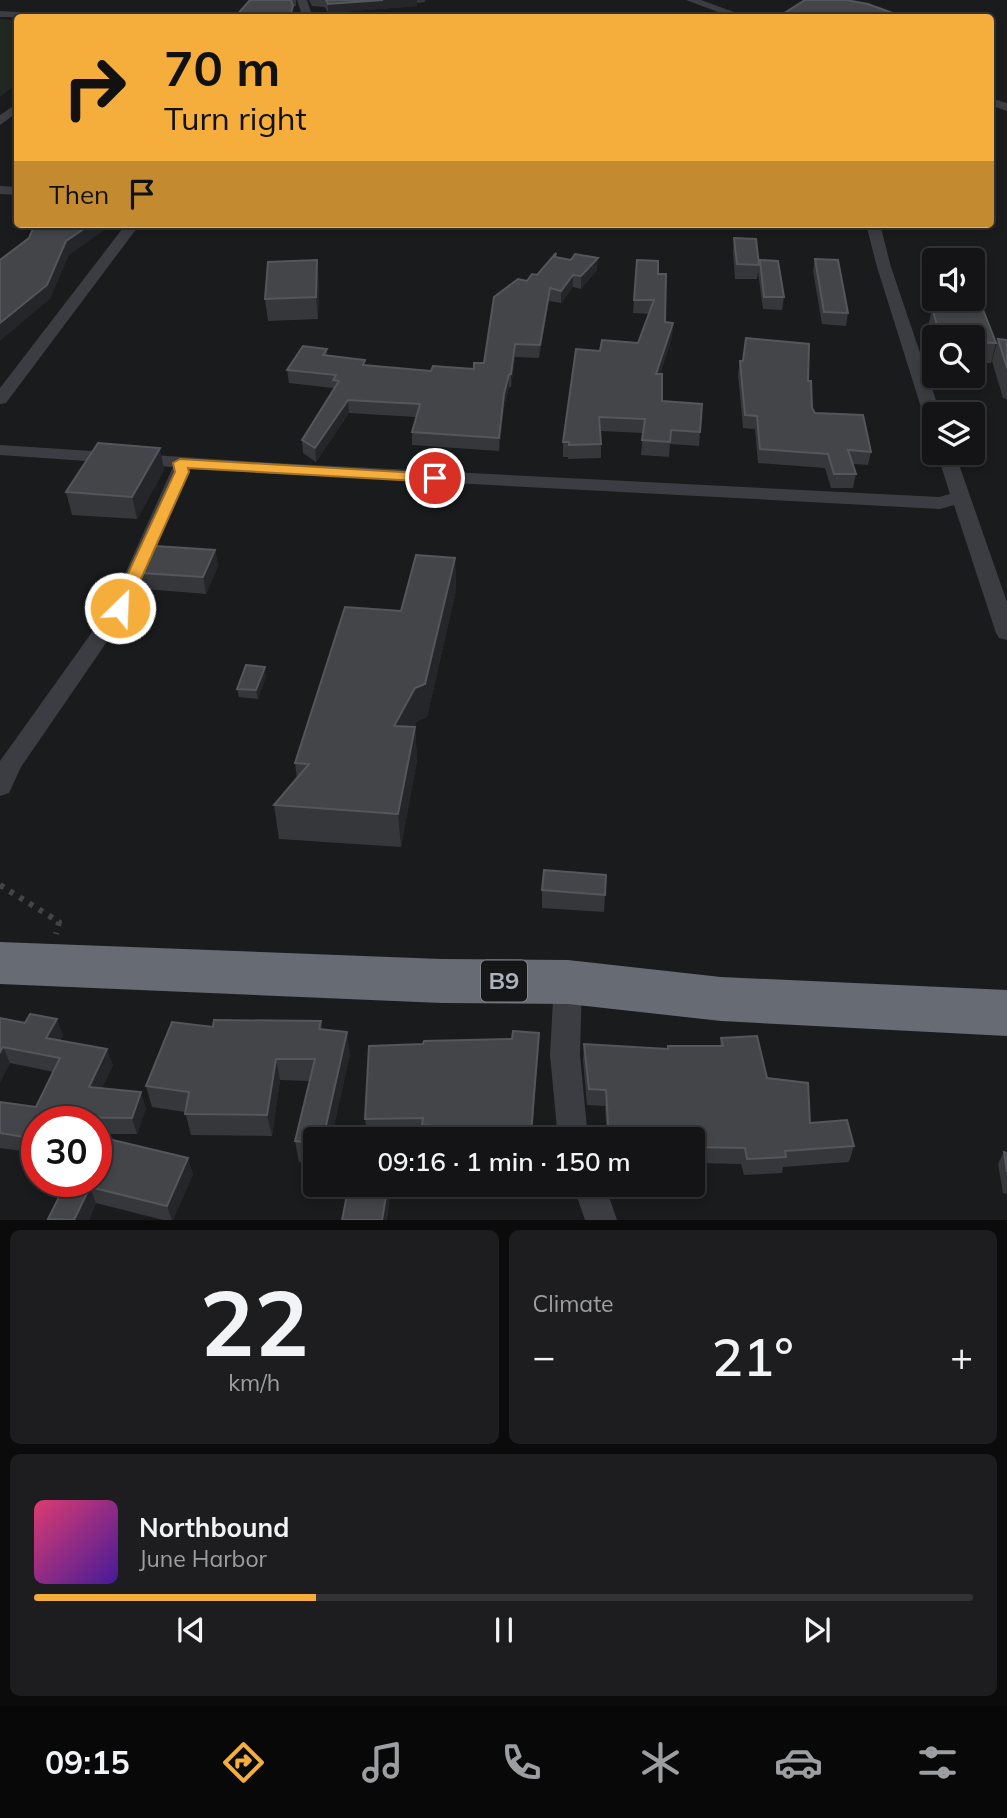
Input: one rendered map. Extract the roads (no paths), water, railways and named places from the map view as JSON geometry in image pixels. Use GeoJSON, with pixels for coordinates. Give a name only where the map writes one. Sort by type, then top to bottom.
{"type":"FeatureCollection","features":[{"type":"Feature","properties":{"kind":"highway","name":"B9"},"geometry":{"type":"LineString","coordinates":[[0,963],[441,981],[568,982],[722,999],[1007,1013]]}},
{"type":"Feature","properties":{"kind":"street"},"geometry":{"type":"LineString","coordinates":[[691,0],[734,14]]}},
{"type":"Feature","properties":{"kind":"street"},"geometry":{"type":"LineString","coordinates":[[0,121],[14,109]]}},
{"type":"Feature","properties":{"kind":"street"},"geometry":{"type":"LineString","coordinates":[[0,399],[131,228]]}},
{"type":"Feature","properties":{"kind":"street"},"geometry":{"type":"LineString","coordinates":[[874,228],[928,402]]}},
{"type":"Feature","properties":{"kind":"street"},"geometry":{"type":"LineString","coordinates":[[0,450],[119,455],[180,463],[391,477],[545,482],[940,503],[961,496]]}},
{"type":"Feature","properties":{"kind":"street"},"geometry":{"type":"LineString","coordinates":[[0,787],[10,764],[120,608],[182,472],[180,463]]}},
{"type":"Feature","properties":{"kind":"street"},"geometry":{"type":"LineString","coordinates":[[950,465],[1007,633]]}},
{"type":"Feature","properties":{"kind":"street"},"geometry":{"type":"LineString","coordinates":[[568,982],[565,1055],[572,1127]]}},
{"type":"Feature","properties":{"kind":"street"},"geometry":{"type":"LineString","coordinates":[[593,1197],[601,1220]]}}]}
